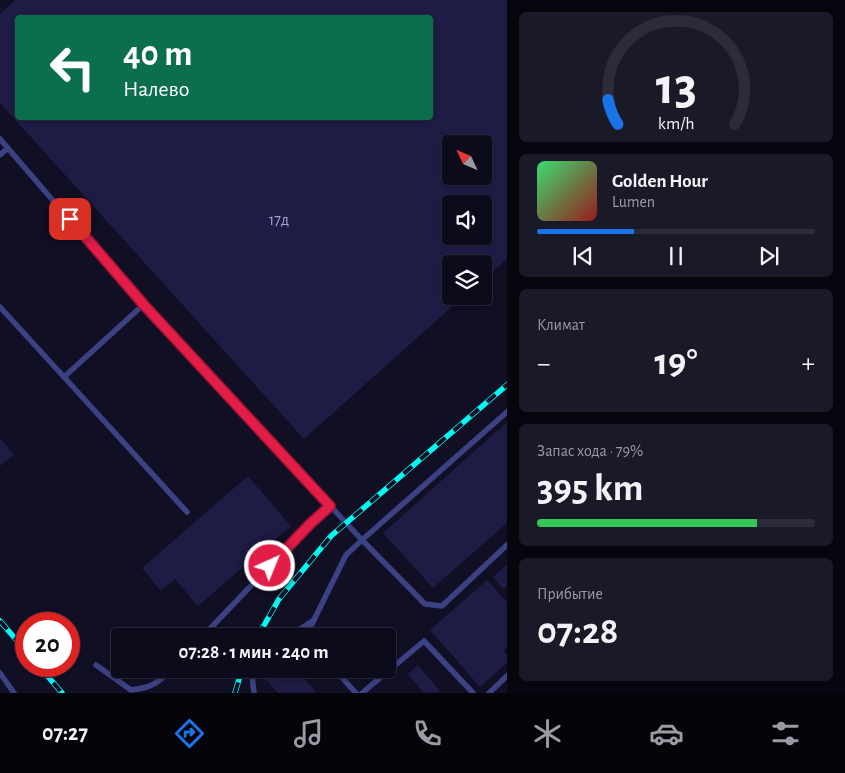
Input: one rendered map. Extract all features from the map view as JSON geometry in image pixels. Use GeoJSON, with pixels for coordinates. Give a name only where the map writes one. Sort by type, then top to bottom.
{"type":"FeatureCollection","features":[{"type":"Feature","properties":{"kind":"lane"},"geometry":{"type":"LineString","coordinates":[[0,139],[144,305],[330,506],[425,604],[442,606],[507,545]]}},
{"type":"Feature","properties":{"kind":"lane"},"geometry":{"type":"LineString","coordinates":[[0,155],[8,148]]}},
{"type":"Feature","properties":{"kind":"lane"},"geometry":{"type":"LineString","coordinates":[[64,377],[144,305]]}},
{"type":"Feature","properties":{"kind":"lane"},"geometry":{"type":"LineString","coordinates":[[0,307],[187,512]]}},
{"type":"Feature","properties":{"kind":"lane"},"geometry":{"type":"LineString","coordinates":[[310,628],[346,555],[507,411]]}},
{"type":"Feature","properties":{"kind":"lane"},"geometry":{"type":"LineString","coordinates":[[211,628],[310,524],[330,506]]}},
{"type":"Feature","properties":{"kind":"lane"},"geometry":{"type":"LineString","coordinates":[[302,628],[314,620]]}},
{"type":"Feature","properties":{"kind":"lane"},"geometry":{"type":"LineString","coordinates":[[362,693],[424,641],[473,693]]}},
{"type":"Feature","properties":{"kind":"lane"},"geometry":{"type":"LineString","coordinates":[[96,665],[131,690],[149,691],[163,678]]}},
{"type":"Feature","properties":{"kind":"lane"},"geometry":{"type":"LineString","coordinates":[[0,673],[14,693]]}},
{"type":"Feature","properties":{"kind":"lane"},"geometry":{"type":"LineString","coordinates":[[489,693],[507,676]]}},
{"type":"Feature","properties":{"kind":"lane"},"geometry":{"type":"LineString","coordinates":[[252,678],[254,693]]}},
{"type":"Feature","properties":{"kind":"lane"},"geometry":{"type":"LineString","coordinates":[[342,678],[356,693]]}},
{"type":"Feature","properties":{"kind":"building"},"geometry":{"type":"Polygon","coordinates":[[[15,0],[507,0],[507,259],[492,272],[492,255],[442,255],[442,305],[454,305],[304,439],[15,120],[433,120],[433,15],[15,15],[15,120],[0,103],[0,14],[15,0]]]}},
{"type":"Feature","properties":{"kind":"building"},"geometry":{"type":"Polygon","coordinates":[[[507,422],[507,523],[433,588],[383,533],[507,422]]]}},
{"type":"Feature","properties":{"kind":"building"},"geometry":{"type":"Polygon","coordinates":[[[0,438],[14,455],[0,466],[0,438]]]}},
{"type":"Feature","properties":{"kind":"building"},"geometry":{"type":"Polygon","coordinates":[[[248,476],[291,526],[198,606],[175,579],[161,591],[142,568],[248,476]]]}},
{"type":"Feature","properties":{"kind":"building"},"geometry":{"type":"Polygon","coordinates":[[[507,565],[507,586],[503,589],[493,577],[507,565]]]}},
{"type":"Feature","properties":{"kind":"building"},"geometry":{"type":"Polygon","coordinates":[[[487,580],[507,602],[507,648],[503,651],[507,655],[507,663],[480,687],[430,630],[487,580]]]}},
{"type":"Feature","properties":{"kind":"building"},"geometry":{"type":"Polygon","coordinates":[[[418,665],[440,691],[438,693],[424,693],[408,674],[418,665]]]}},
{"type":"Feature","properties":{"kind":"building"},"geometry":{"type":"Polygon","coordinates":[[[264,678],[303,678],[317,693],[278,693],[264,678]]]}},
{"type":"Feature","properties":{"kind":"railway"},"geometry":{"type":"LineString","coordinates":[[263,628],[279,599],[331,536],[507,385]]}},
{"type":"Feature","properties":{"kind":"railway"},"geometry":{"type":"LineString","coordinates":[[0,621],[15,638]]}},
{"type":"Feature","properties":{"kind":"railway"},"geometry":{"type":"LineString","coordinates":[[48,677],[62,693]]}},
{"type":"Feature","properties":{"kind":"railway"},"geometry":{"type":"LineString","coordinates":[[235,693],[239,678]]}},
{"type":"Feature","properties":{"kind":"route"},"geometry":{"type":"LineString","coordinates":[[70,219],[144,305],[330,506],[270,566]]}}]}
